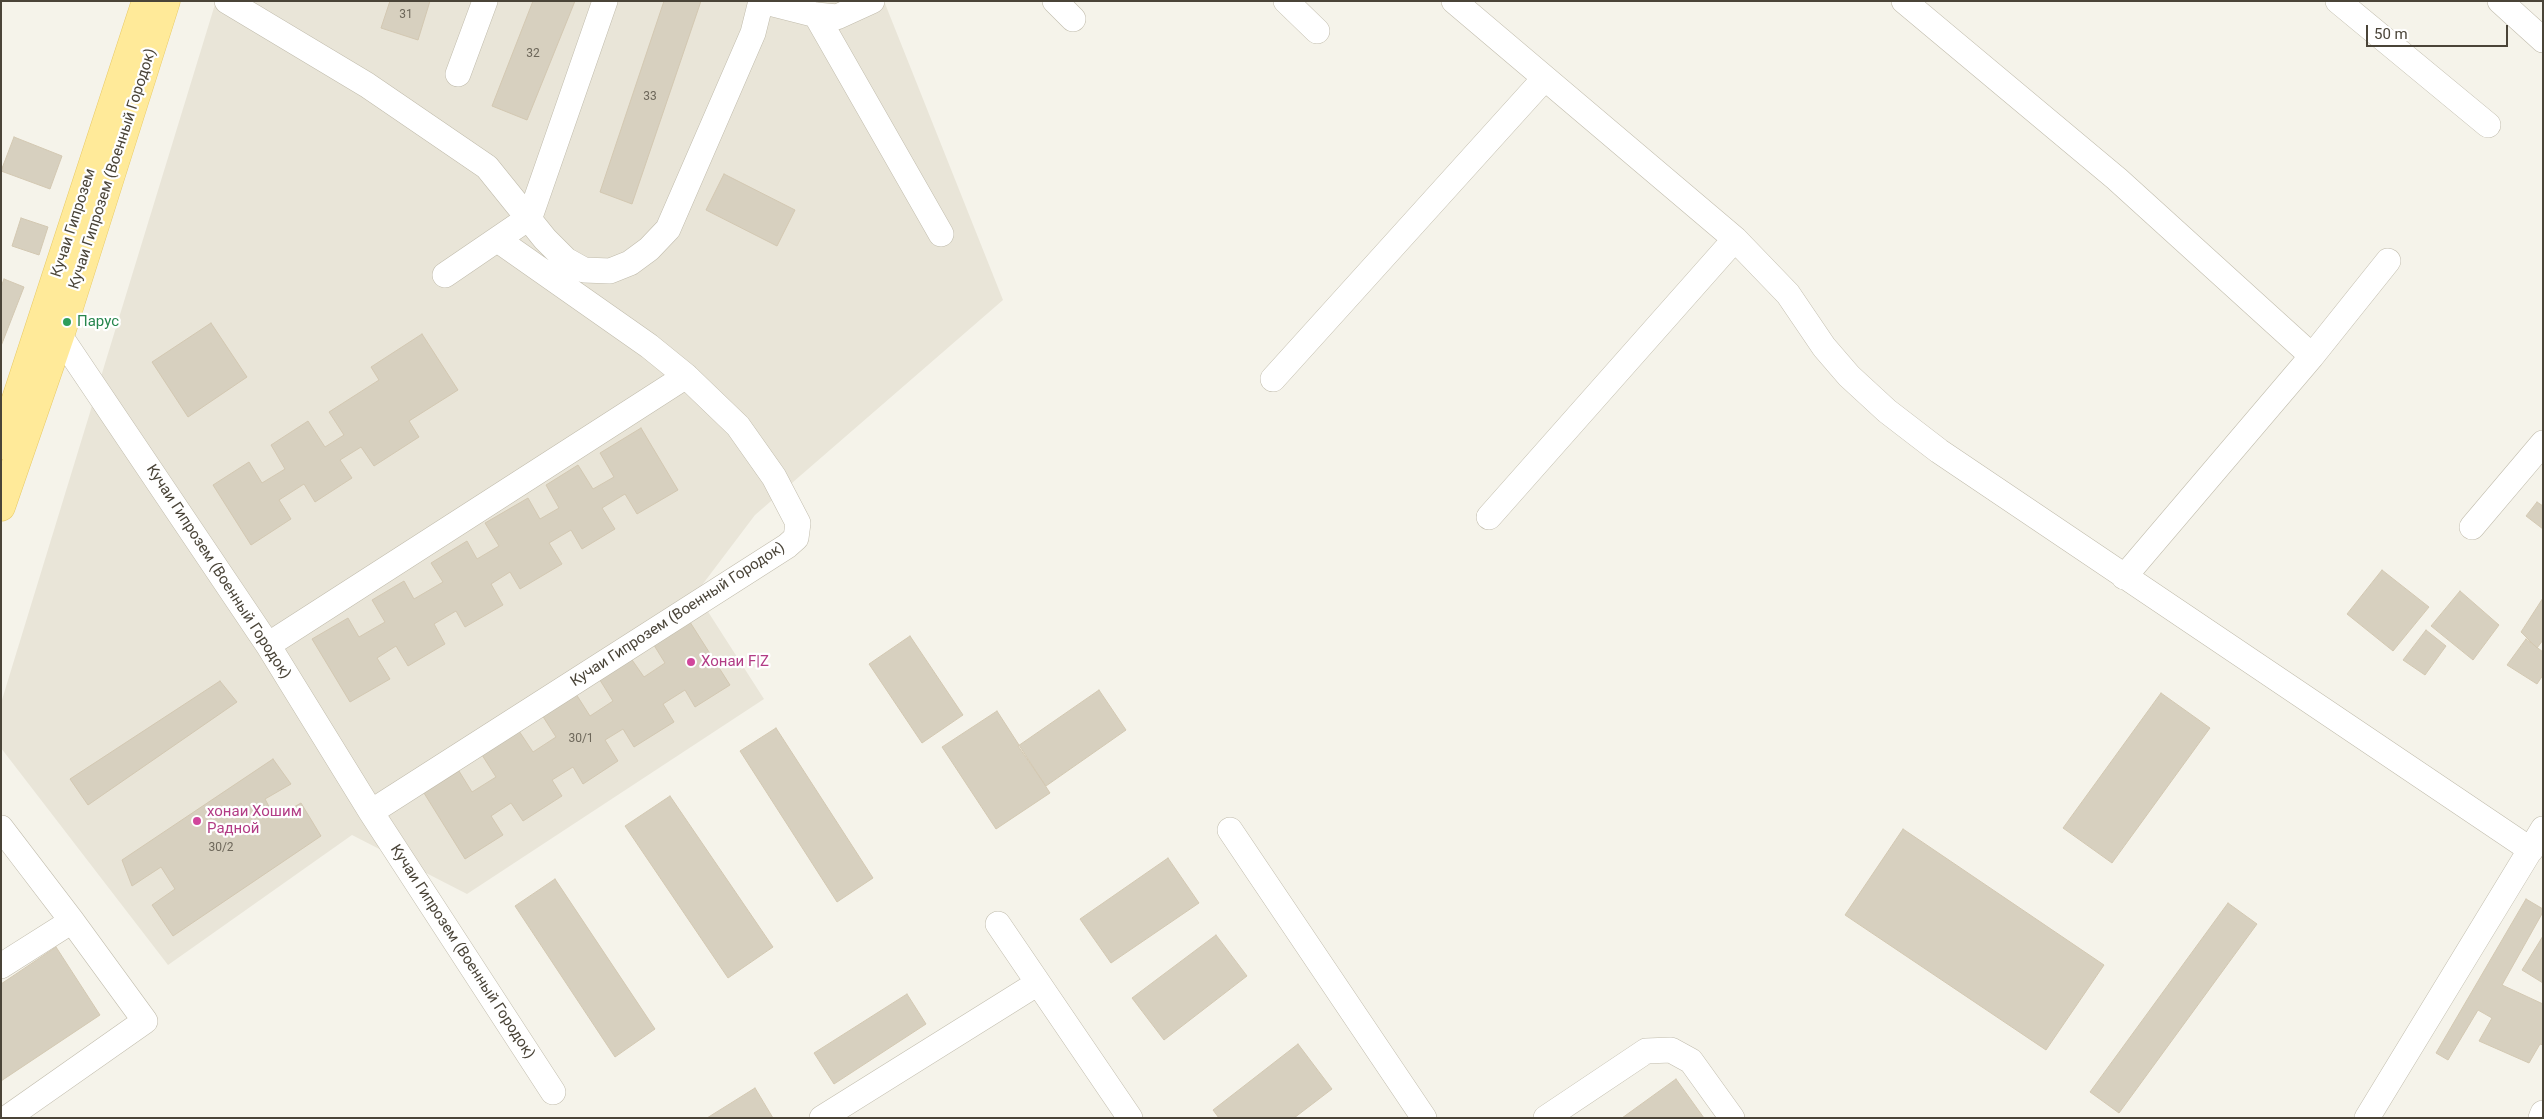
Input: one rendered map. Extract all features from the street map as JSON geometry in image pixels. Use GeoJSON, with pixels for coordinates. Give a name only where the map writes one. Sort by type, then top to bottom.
{"type":"FeatureCollection","features":[{"type":"Feature","properties":{"kind":"main road","name":"Кучаи Гипрозем"},"geometry":{"type":"LineString","coordinates":[[1,445],[50,330],[146,1]]}},
{"type":"Feature","properties":{"kind":"main road","name":"Кучаи Гипрозем (Военный Городок)"},"geometry":{"type":"LineString","coordinates":[[1,507],[50,330],[166,1]]}},
{"type":"Feature","properties":{"kind":"street"},"geometry":{"type":"LineString","coordinates":[[227,1],[367,86],[487,166],[552,246],[566,260],[584,270],[610,271],[630,263],[649,249],[668,229],[753,33],[761,1],[816,15],[837,17],[872,1]]}},
{"type":"Feature","properties":{"kind":"street"},"geometry":{"type":"LineString","coordinates":[[458,74],[485,1]]}},
{"type":"Feature","properties":{"kind":"street"},"geometry":{"type":"LineString","coordinates":[[445,275],[530,218],[605,1]]}},
{"type":"Feature","properties":{"kind":"street"},"geometry":{"type":"LineString","coordinates":[[1055,1],[1073,19]]}},
{"type":"Feature","properties":{"kind":"street"},"geometry":{"type":"LineString","coordinates":[[1286,1],[1317,31]]}},
{"type":"Feature","properties":{"kind":"street"},"geometry":{"type":"LineString","coordinates":[[1454,1],[1735,239],[1788,294],[1824,347],[1849,376],[1887,411],[1939,451],[2124,577],[2537,840],[2367,1118]]}},
{"type":"Feature","properties":{"kind":"street"},"geometry":{"type":"LineString","coordinates":[[1904,1],[2117,179],[2312,356]]}},
{"type":"Feature","properties":{"kind":"street"},"geometry":{"type":"LineString","coordinates":[[2338,1],[2488,125]]}},
{"type":"Feature","properties":{"kind":"street"},"geometry":{"type":"LineString","coordinates":[[2500,1],[2543,40]]}},
{"type":"Feature","properties":{"kind":"street"},"geometry":{"type":"LineString","coordinates":[[816,15],[941,234]]}},
{"type":"Feature","properties":{"kind":"street"},"geometry":{"type":"LineString","coordinates":[[1273,379],[1544,79]]}},
{"type":"Feature","properties":{"kind":"street"},"geometry":{"type":"LineString","coordinates":[[1489,517],[1735,239]]}},
{"type":"Feature","properties":{"kind":"street","name":"Кучаи Гипрозем (Военный Городок)"},"geometry":{"type":"LineString","coordinates":[[371,812],[779,552],[796,538],[798,523],[774,477],[738,426],[686,376],[608,316],[498,240]]}},
{"type":"Feature","properties":{"kind":"street"},"geometry":{"type":"LineString","coordinates":[[2124,577],[2312,356],[2388,261]]}},
{"type":"Feature","properties":{"kind":"street","name":"Кучаи Гипрозем (Военный Городок)"},"geometry":{"type":"LineString","coordinates":[[50,330],[268,645],[371,812],[553,1092]]}},
{"type":"Feature","properties":{"kind":"street"},"geometry":{"type":"LineString","coordinates":[[268,645],[686,376]]}},
{"type":"Feature","properties":{"kind":"street"},"geometry":{"type":"LineString","coordinates":[[2472,527],[2543,443]]}},
{"type":"Feature","properties":{"kind":"street"},"geometry":{"type":"LineString","coordinates":[[1230,830],[1424,1118]]}},
{"type":"Feature","properties":{"kind":"street"},"geometry":{"type":"LineString","coordinates":[[2,834],[72,921],[145,1021],[7,1118]]}},
{"type":"Feature","properties":{"kind":"street"},"geometry":{"type":"LineString","coordinates":[[1,966],[72,921]]}},
{"type":"Feature","properties":{"kind":"street"},"geometry":{"type":"LineString","coordinates":[[998,924],[1130,1118]]}},
{"type":"Feature","properties":{"kind":"street"},"geometry":{"type":"LineString","coordinates":[[835,1114],[1038,983]]}},
{"type":"Feature","properties":{"kind":"street"},"geometry":{"type":"LineString","coordinates":[[1546,1118],[1646,1052],[1671,1050],[1691,1061],[1732,1118]]}},
{"type":"Feature","properties":{"kind":"street"},"geometry":{"type":"LineString","coordinates":[[2541,1118],[2543,1113]]}},
{"type":"Feature","properties":{"kind":"shaded area"},"geometry":{"type":"Polygon","coordinates":[[[216,1],[884,1],[1003,300],[755,515],[696,593],[764,699],[467,894],[352,835],[168,965],[1,748],[1,703],[216,1]]]}},
{"type":"Feature","properties":{"kind":"building"},"geometry":{"type":"Polygon","coordinates":[[[390,1],[430,1],[418,40],[381,28],[390,1]]]}},
{"type":"Feature","properties":{"kind":"building"},"geometry":{"type":"Polygon","coordinates":[[[533,1],[575,1],[527,120],[492,106],[533,1]]]}},
{"type":"Feature","properties":{"kind":"building"},"geometry":{"type":"Polygon","coordinates":[[[664,1],[701,1],[632,204],[600,192],[664,1]]]}},
{"type":"Feature","properties":{"kind":"building"},"geometry":{"type":"Polygon","coordinates":[[[14,137],[62,156],[50,189],[1,171],[14,137]]]}},
{"type":"Feature","properties":{"kind":"building"},"geometry":{"type":"Polygon","coordinates":[[[724,174],[795,210],[777,246],[706,210],[724,174]]]}},
{"type":"Feature","properties":{"kind":"building"},"geometry":{"type":"Polygon","coordinates":[[[21,218],[48,227],[39,255],[12,246],[21,218]]]}},
{"type":"Feature","properties":{"kind":"building"},"geometry":{"type":"Polygon","coordinates":[[[4,279],[24,287],[1,346],[1,287],[4,279]]]}},
{"type":"Feature","properties":{"kind":"building"},"geometry":{"type":"Polygon","coordinates":[[[211,323],[247,377],[188,417],[152,362],[211,323]]]}},
{"type":"Feature","properties":{"kind":"building"},"geometry":{"type":"Polygon","coordinates":[[[422,334],[458,390],[409,421],[419,437],[374,466],[361,447],[340,460],[352,478],[315,502],[304,484],[279,500],[291,519],[251,545],[213,485],[249,462],[262,483],[285,469],[271,445],[308,421],[325,447],[344,435],[329,412],[379,380],[371,367],[422,334]]]}},
{"type":"Feature","properties":{"kind":"building"},"geometry":{"type":"Polygon","coordinates":[[[641,428],[678,490],[637,514],[625,494],[602,508],[615,529],[582,549],[571,530],[549,543],[562,564],[520,589],[510,572],[491,584],[503,605],[465,627],[456,611],[434,624],[445,644],[408,666],[396,646],[377,658],[390,679],[350,702],[312,639],[348,618],[359,637],[385,622],[372,600],[404,581],[414,599],[443,582],[431,563],[467,541],[477,559],[499,546],[485,523],[528,498],[540,519],[559,508],[546,485],[578,465],[593,489],[614,477],[600,453],[641,428]]]}},
{"type":"Feature","properties":{"kind":"building"},"geometry":{"type":"Polygon","coordinates":[[[2537,502],[2543,506],[2543,529],[2526,516],[2537,502]]]}},
{"type":"Feature","properties":{"kind":"building"},"geometry":{"type":"Polygon","coordinates":[[[2382,570],[2429,607],[2393,651],[2347,614],[2382,570]]]}},
{"type":"Feature","properties":{"kind":"building"},"geometry":{"type":"Polygon","coordinates":[[[2460,591],[2499,625],[2473,660],[2431,626],[2460,591]]]}},
{"type":"Feature","properties":{"kind":"building"},"geometry":{"type":"Polygon","coordinates":[[[2543,598],[2543,640],[2537,648],[2521,632],[2543,598]]]}},
{"type":"Feature","properties":{"kind":"building"},"geometry":{"type":"Polygon","coordinates":[[[688,619],[730,685],[695,707],[685,690],[663,704],[674,722],[634,747],[623,729],[605,740],[618,761],[583,784],[573,767],[552,780],[562,796],[523,821],[511,803],[491,816],[503,835],[465,859],[424,793],[459,771],[472,792],[496,777],[482,755],[519,731],[533,752],[556,737],[542,715],[576,694],[590,716],[613,701],[598,677],[630,657],[644,677],[665,663],[652,642],[688,619]]]}},
{"type":"Feature","properties":{"kind":"building"},"geometry":{"type":"Polygon","coordinates":[[[2426,630],[2446,646],[2425,675],[2403,660],[2426,630]]]}},
{"type":"Feature","properties":{"kind":"building"},"geometry":{"type":"Polygon","coordinates":[[[910,636],[963,715],[922,743],[869,664],[910,636]]]}},
{"type":"Feature","properties":{"kind":"building"},"geometry":{"type":"Polygon","coordinates":[[[2526,639],[2543,652],[2543,675],[2537,684],[2507,665],[2526,639]]]}},
{"type":"Feature","properties":{"kind":"building"},"geometry":{"type":"Polygon","coordinates":[[[220,681],[237,702],[88,805],[70,779],[220,681]]]}},
{"type":"Feature","properties":{"kind":"building"},"geometry":{"type":"Polygon","coordinates":[[[1099,690],[1126,730],[1046,786],[1018,746],[1099,690]]]}},
{"type":"Feature","properties":{"kind":"building"},"geometry":{"type":"Polygon","coordinates":[[[2161,693],[2210,728],[2112,863],[2063,828],[2161,693]]]}},
{"type":"Feature","properties":{"kind":"building"},"geometry":{"type":"Polygon","coordinates":[[[997,711],[1050,793],[996,829],[942,747],[997,711]]]}},
{"type":"Feature","properties":{"kind":"building"},"geometry":{"type":"Polygon","coordinates":[[[776,728],[873,878],[837,902],[740,751],[776,728]]]}},
{"type":"Feature","properties":{"kind":"building"},"geometry":{"type":"Polygon","coordinates":[[[273,759],[291,784],[265,799],[275,818],[301,803],[321,836],[173,936],[152,905],[175,889],[161,867],[132,886],[122,860],[273,759]]]}},
{"type":"Feature","properties":{"kind":"building"},"geometry":{"type":"Polygon","coordinates":[[[670,796],[773,947],[728,978],[625,826],[670,796]]]}},
{"type":"Feature","properties":{"kind":"building"},"geometry":{"type":"Polygon","coordinates":[[[1903,829],[2104,965],[2046,1050],[1845,915],[1903,829]]]}},
{"type":"Feature","properties":{"kind":"building"},"geometry":{"type":"Polygon","coordinates":[[[1168,858],[1199,903],[1111,963],[1080,919],[1168,858]]]}},
{"type":"Feature","properties":{"kind":"building"},"geometry":{"type":"Polygon","coordinates":[[[555,879],[655,1029],[615,1057],[515,906],[555,879]]]}},
{"type":"Feature","properties":{"kind":"building"},"geometry":{"type":"Polygon","coordinates":[[[2526,899],[2543,909],[2543,912],[2502,985],[2543,1004],[2543,1045],[2540,1044],[2529,1063],[2479,1041],[2492,1018],[2478,1010],[2448,1060],[2436,1053],[2526,899]]]}},
{"type":"Feature","properties":{"kind":"building"},"geometry":{"type":"Polygon","coordinates":[[[2228,903],[2257,924],[2119,1113],[2090,1092],[2228,903]]]}},
{"type":"Feature","properties":{"kind":"building"},"geometry":{"type":"Polygon","coordinates":[[[1216,935],[1247,976],[1164,1040],[1132,998],[1216,935]]]}},
{"type":"Feature","properties":{"kind":"building"},"geometry":{"type":"Polygon","coordinates":[[[2543,936],[2543,983],[2522,970],[2543,936]]]}},
{"type":"Feature","properties":{"kind":"building"},"geometry":{"type":"Polygon","coordinates":[[[56,947],[100,1015],[1,1081],[1,984],[56,947]]]}},
{"type":"Feature","properties":{"kind":"building"},"geometry":{"type":"Polygon","coordinates":[[[907,994],[926,1024],[834,1084],[814,1053],[907,994]]]}},
{"type":"Feature","properties":{"kind":"building"},"geometry":{"type":"Polygon","coordinates":[[[1298,1044],[1332,1089],[1294,1118],[1219,1118],[1213,1110],[1298,1044]]]}},
{"type":"Feature","properties":{"kind":"building"},"geometry":{"type":"Polygon","coordinates":[[[1676,1079],[1704,1118],[1622,1118],[1676,1079]]]}},
{"type":"Feature","properties":{"kind":"building"},"geometry":{"type":"Polygon","coordinates":[[[755,1088],[773,1118],[707,1118],[755,1088]]]}},
{"type":"Feature","properties":{"kind":"place","name":"Парус"},"geometry":{"type":"Point","coordinates":[67,322]}},
{"type":"Feature","properties":{"kind":"place","name":"Хонаи F|Z"},"geometry":{"type":"Point","coordinates":[691,662]}},
{"type":"Feature","properties":{"kind":"place","name":"хонаи Хошим Радной"},"geometry":{"type":"Point","coordinates":[197,821]}}]}
